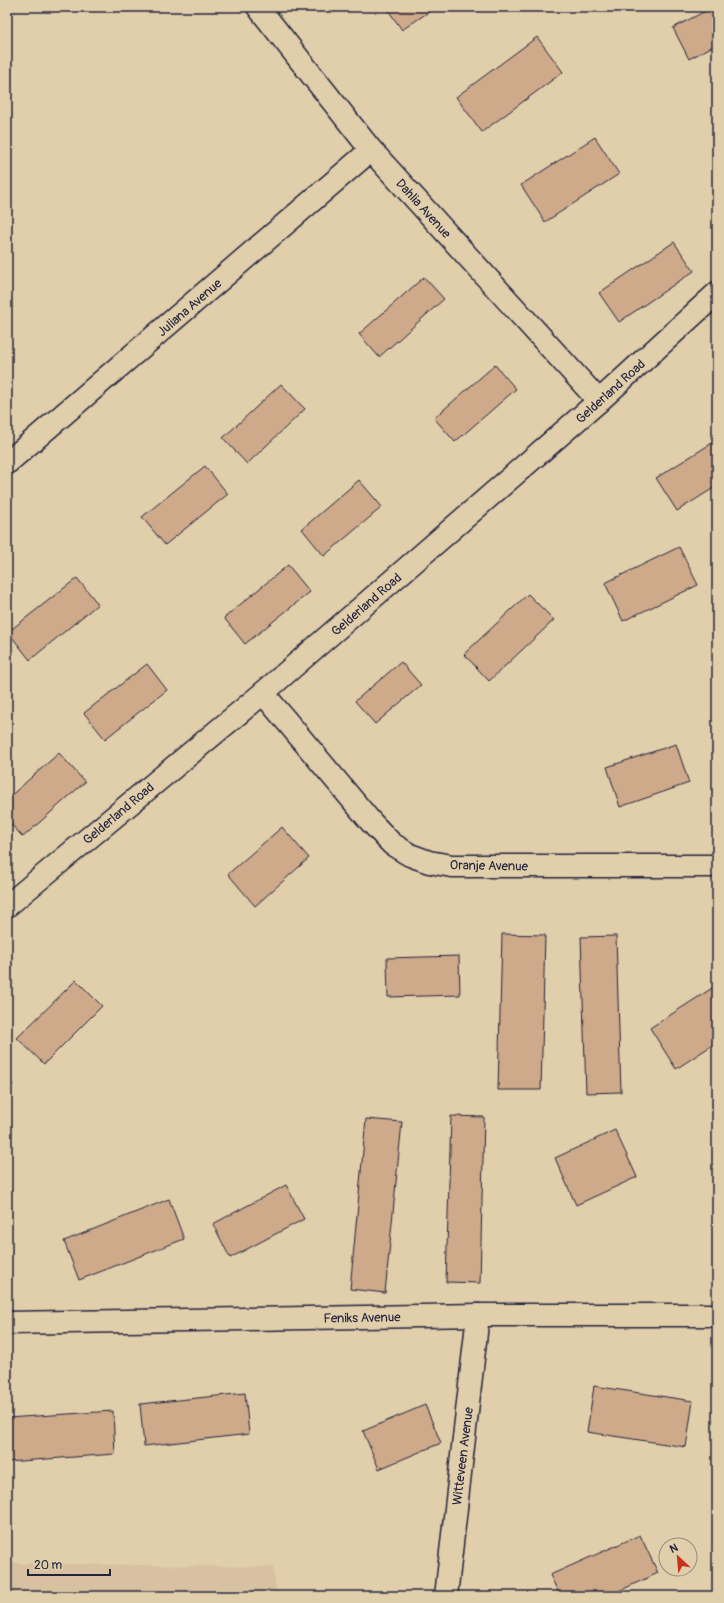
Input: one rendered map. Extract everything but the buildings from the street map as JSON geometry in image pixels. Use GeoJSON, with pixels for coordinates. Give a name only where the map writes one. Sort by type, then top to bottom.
{"type":"FeatureCollection","features":[{"type":"Feature","properties":{"kind":"street","name":"Dahlia Avenue"},"geometry":{"type":"LineString","coordinates":[[258,7],[372,150],[599,401]]}},
{"type":"Feature","properties":{"kind":"street","name":"Juliana Avenue"},"geometry":{"type":"LineString","coordinates":[[7,463],[372,150]]}},
{"type":"Feature","properties":{"kind":"street","name":"Gelderland Road"},"geometry":{"type":"LineString","coordinates":[[7,906],[263,693],[599,401],[717,293]]}},
{"type":"Feature","properties":{"kind":"street","name":"Oranje Avenue"},"geometry":{"type":"LineString","coordinates":[[263,693],[371,822],[392,844],[410,855],[429,862],[452,866],[717,866]]}},
{"type":"Feature","properties":{"kind":"street","name":"Feniks Avenue"},"geometry":{"type":"LineString","coordinates":[[7,1323],[478,1315],[717,1315]]}},
{"type":"Feature","properties":{"kind":"street","name":"Witteveen Avenue"},"geometry":{"type":"LineString","coordinates":[[446,1596],[478,1315]]}},
{"type":"Feature","properties":{"kind":"shaded area"},"geometry":{"type":"Polygon","coordinates":[[[7,1563],[273,1567],[277,1596],[7,1596],[7,1563]]]}}]}
